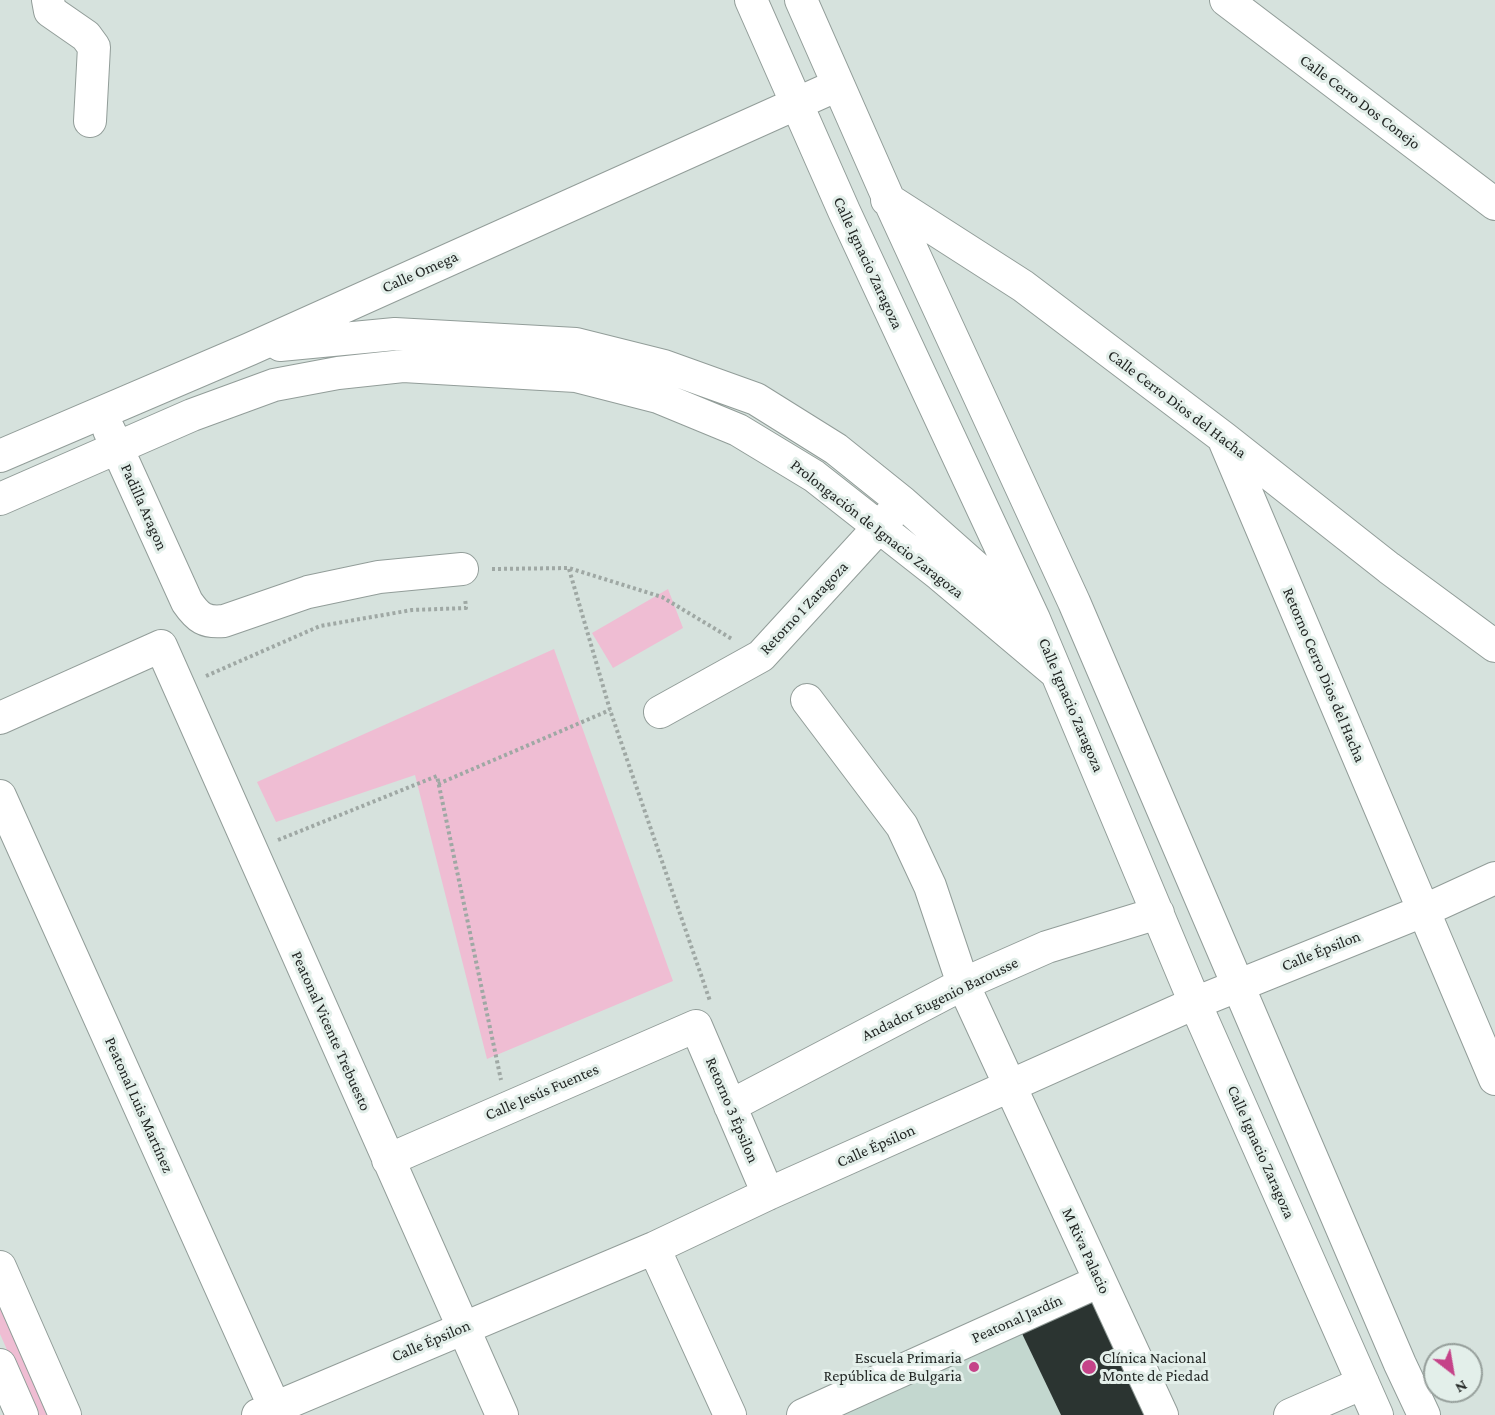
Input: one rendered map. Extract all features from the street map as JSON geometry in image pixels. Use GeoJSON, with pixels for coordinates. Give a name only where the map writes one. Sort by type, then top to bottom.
{"type":"FeatureCollection","features":[{"type":"Feature","properties":{"kind":"street"},"geometry":{"type":"LineString","coordinates":[[48,0],[50,11],[86,36],[94,47],[90,121]]}},
{"type":"Feature","properties":{"kind":"street","name":"Calle Ignacio Zaragoza"},"geometry":{"type":"LineString","coordinates":[[751,0],[795,104],[1034,619],[1195,1003],[1377,1415]]}},
{"type":"Feature","properties":{"kind":"street"},"geometry":{"type":"LineString","coordinates":[[801,0],[889,200],[1074,602],[1424,1415]]}},
{"type":"Feature","properties":{"kind":"street","name":"Calle Cerro Dos Conejo"},"geometry":{"type":"LineString","coordinates":[[1226,0],[1495,204]]}},
{"type":"Feature","properties":{"kind":"street","name":"Calle Omega"},"geometry":{"type":"LineString","coordinates":[[0,456],[250,349],[838,85]]}},
{"type":"Feature","properties":{"kind":"street"},"geometry":{"type":"LineString","coordinates":[[844,211],[889,200]]}},
{"type":"Feature","properties":{"kind":"street","name":"Calle Cerro Dios del Hacha"},"geometry":{"type":"LineString","coordinates":[[889,200],[1023,286],[1224,438],[1389,568],[1495,646]]}},
{"type":"Feature","properties":{"kind":"street","name":"Prolongación de Ignacio Zaragoza"},"geometry":{"type":"LineString","coordinates":[[250,349],[395,334],[576,344],[663,366],[756,399],[836,449],[902,502],[1034,619]]}},
{"type":"Feature","properties":{"kind":"street","name":"Prolongación de Ignacio Zaragoza"},"geometry":{"type":"LineString","coordinates":[[117,448],[232,399],[274,385],[338,373],[403,366],[576,376],[658,397],[738,430],[814,476],[940,575],[1058,675]]}},
{"type":"Feature","properties":{"kind":"street","name":"Padilla Aragon"},"geometry":{"type":"LineString","coordinates":[[101,411],[187,603],[196,615],[211,622],[224,621],[318,590],[379,577],[462,569]]}},
{"type":"Feature","properties":{"kind":"street","name":"Retorno Cerro Dios del Hacha"},"geometry":{"type":"LineString","coordinates":[[1224,438],[1495,1079]]}},
{"type":"Feature","properties":{"kind":"street"},"geometry":{"type":"LineString","coordinates":[[0,499],[117,448]]}},
{"type":"Feature","properties":{"kind":"street","name":"Retorno 1 Zaragoza"},"geometry":{"type":"LineString","coordinates":[[660,712],[760,656],[902,502]]}},
{"type":"Feature","properties":{"kind":"street"},"geometry":{"type":"LineString","coordinates":[[1034,619],[1074,602]]}},
{"type":"Feature","properties":{"kind":"street","name":"Peatonal Vicente Trebuesto"},"geometry":{"type":"LineString","coordinates":[[0,718],[161,646],[502,1415]]}},
{"type":"Feature","properties":{"kind":"street"},"geometry":{"type":"LineString","coordinates":[[1058,675],[1098,660]]}},
{"type":"Feature","properties":{"kind":"street","name":"M Riva Palacio"},"geometry":{"type":"LineString","coordinates":[[807,700],[902,826],[930,886],[963,984],[1162,1415]]}},
{"type":"Feature","properties":{"kind":"street","name":"Peatonal Luis Martínez"},"geometry":{"type":"LineString","coordinates":[[0,796],[270,1413]]}},
{"type":"Feature","properties":{"kind":"street","name":"Calle Épsilon"},"geometry":{"type":"LineString","coordinates":[[270,1413],[463,1327],[654,1248],[768,1194],[1195,1003],[1423,911],[1495,878]]}},
{"type":"Feature","properties":{"kind":"street","name":"Andador Eugenio Barousse"},"geometry":{"type":"LineString","coordinates":[[730,1106],[963,984],[1047,947],[1158,913]]}},
{"type":"Feature","properties":{"kind":"street","name":"Retorno 3 Épsilon"},"geometry":{"type":"LineString","coordinates":[[696,1026],[768,1194]]}},
{"type":"Feature","properties":{"kind":"street","name":"Calle Jesús Fuentes"},"geometry":{"type":"LineString","coordinates":[[388,1160],[696,1026]]}},
{"type":"Feature","properties":{"kind":"street"},"geometry":{"type":"LineString","coordinates":[[654,1248],[730,1415]]}},
{"type":"Feature","properties":{"kind":"street"},"geometry":{"type":"LineString","coordinates":[[0,1267],[65,1415]]}},
{"type":"Feature","properties":{"kind":"street","name":"Peatonal Jardín"},"geometry":{"type":"LineString","coordinates":[[803,1415],[1100,1281]]}},
{"type":"Feature","properties":{"kind":"street"},"geometry":{"type":"LineString","coordinates":[[0,1365],[22,1415]]}},
{"type":"Feature","properties":{"kind":"street"},"geometry":{"type":"LineString","coordinates":[[1290,1415],[1363,1383]]}},
{"type":"Feature","properties":{"kind":"path"},"geometry":{"type":"LineString","coordinates":[[180,687],[320,626],[412,610],[466,609],[462,569],[569,568],[662,597],[760,656]]}},
{"type":"Feature","properties":{"kind":"path"},"geometry":{"type":"LineString","coordinates":[[569,568],[610,710],[716,1018],[696,1026]]}},
{"type":"Feature","properties":{"kind":"path"},"geometry":{"type":"LineString","coordinates":[[438,784],[610,710]]}},
{"type":"Feature","properties":{"kind":"path"},"geometry":{"type":"LineString","coordinates":[[252,851],[437,776],[507,1107]]}},
{"type":"Feature","properties":{"kind":"shaded area"},"geometry":{"type":"Polygon","coordinates":[[[668,589],[683,628],[613,668],[592,633],[668,589]]]}},
{"type":"Feature","properties":{"kind":"shaded area"},"geometry":{"type":"Polygon","coordinates":[[[554,649],[673,981],[487,1059],[415,775],[276,822],[257,782],[554,649]]]}},
{"type":"Feature","properties":{"kind":"shaded area"},"geometry":{"type":"Polygon","coordinates":[[[0,1294],[53,1415],[36,1415],[0,1334],[0,1294]]]}},
{"type":"Feature","properties":{"kind":"shaded area","name":"Escuela Primaria República de Bulgaria"},"geometry":{"type":"Polygon","coordinates":[[[1015,1319],[1061,1415],[803,1415],[1015,1319]]]}},
{"type":"Feature","properties":{"kind":"building","name":"Clínica Nacional Monte de Piedad"},"geometry":{"type":"Polygon","coordinates":[[[1100,1281],[1162,1415],[1061,1415],[1015,1319],[1100,1281]]]}},
{"type":"Feature","properties":{"kind":"place","name":"Escuela Primaria República de Bulgaria"},"geometry":{"type":"Point","coordinates":[974,1367]}},
{"type":"Feature","properties":{"kind":"place","name":"Clínica Nacional Monte de Piedad"},"geometry":{"type":"Point","coordinates":[1089,1367]}}]}
